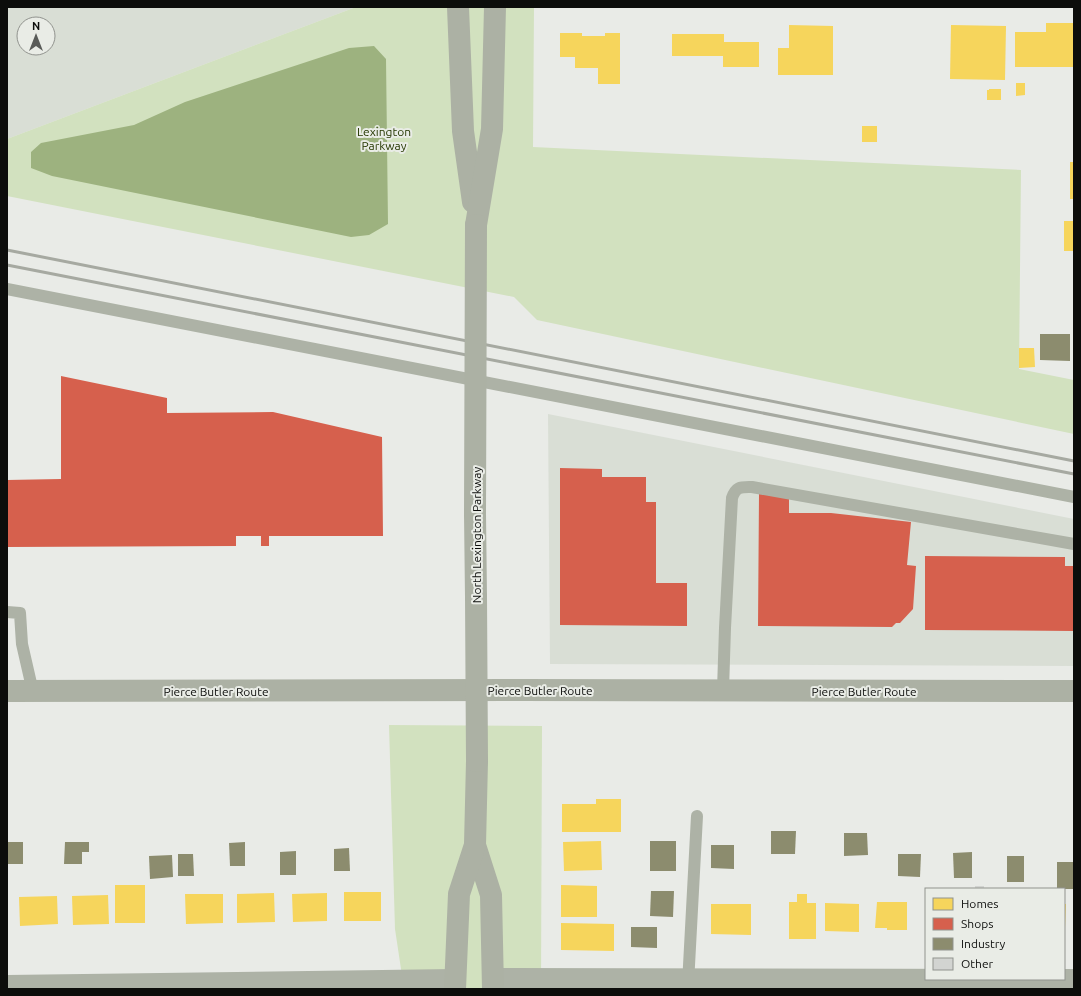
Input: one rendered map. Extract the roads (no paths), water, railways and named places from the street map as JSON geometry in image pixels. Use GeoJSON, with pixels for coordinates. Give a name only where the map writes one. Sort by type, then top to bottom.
{"type":"FeatureCollection","features":[{"type":"Feature","properties":{"kind":"main road"},"geometry":{"type":"LineString","coordinates":[[458,7],[463,131],[476,225]]}},
{"type":"Feature","properties":{"kind":"main road"},"geometry":{"type":"LineString","coordinates":[[476,225],[492,129],[495,7]]}},
{"type":"Feature","properties":{"kind":"main road","name":"North Lexington Parkway"},"geometry":{"type":"LineString","coordinates":[[475,845],[476,225]]}},
{"type":"Feature","properties":{"kind":"main road","name":"Pierce Butler Route"},"geometry":{"type":"LineString","coordinates":[[7,691],[723,690],[1074,692]]}},
{"type":"Feature","properties":{"kind":"main road"},"geometry":{"type":"LineString","coordinates":[[475,845],[491,895],[493,984]]}},
{"type":"Feature","properties":{"kind":"main road"},"geometry":{"type":"LineString","coordinates":[[455,984],[459,894],[475,845]]}},
{"type":"Feature","properties":{"kind":"street"},"geometry":{"type":"LineString","coordinates":[[493,984],[688,985],[1074,980]]}},
{"type":"Feature","properties":{"kind":"street"},"geometry":{"type":"LineString","coordinates":[[7,986],[455,984]]}},
{"type":"Feature","properties":{"kind":"lane"},"geometry":{"type":"LineString","coordinates":[[7,289],[1074,497]]}},
{"type":"Feature","properties":{"kind":"lane"},"geometry":{"type":"LineString","coordinates":[[723,690],[724,628],[732,498],[734,491],[740,487],[752,487],[1074,544]]}},
{"type":"Feature","properties":{"kind":"lane"},"geometry":{"type":"LineString","coordinates":[[7,612],[20,613],[22,644],[33,692]]}},
{"type":"Feature","properties":{"kind":"lane"},"geometry":{"type":"LineString","coordinates":[[688,985],[697,816]]}},
{"type":"Feature","properties":{"kind":"railway"},"geometry":{"type":"LineString","coordinates":[[7,250],[1074,461]]}},
{"type":"Feature","properties":{"kind":"railway"},"geometry":{"type":"LineString","coordinates":[[7,265],[1074,474]]}},
{"type":"Feature","properties":{"kind":"park label","name":"Lexington Parkway"},"geometry":{"type":"Point","coordinates":[384,138]}}]}
